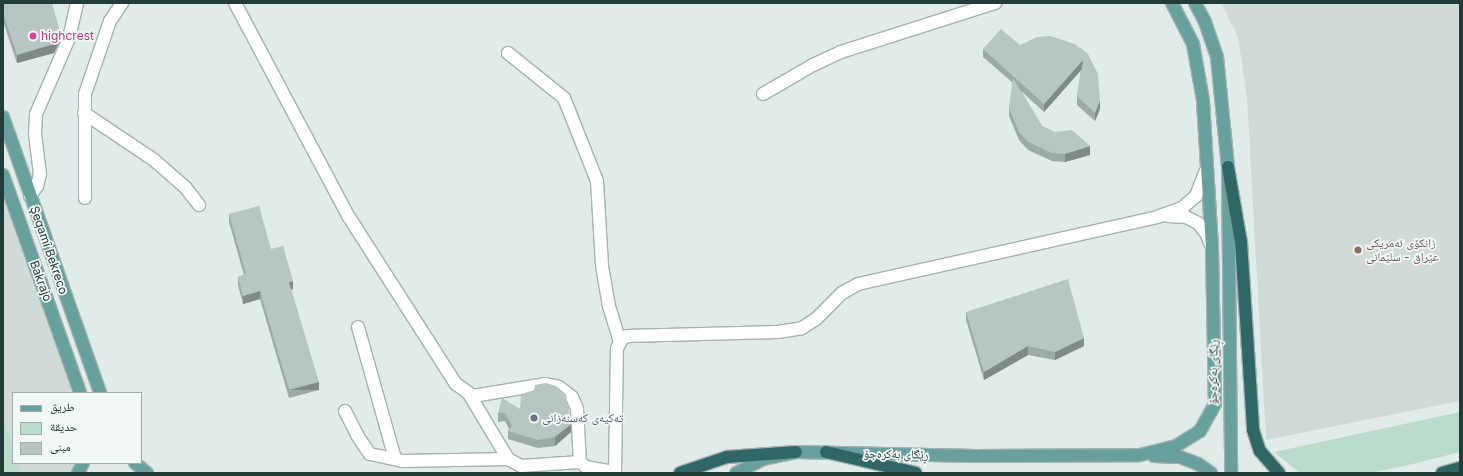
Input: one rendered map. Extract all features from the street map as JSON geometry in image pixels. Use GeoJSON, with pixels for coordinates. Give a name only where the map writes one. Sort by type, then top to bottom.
{"type":"FeatureCollection","features":[{"type":"Feature","properties":{"kind":"highway"},"geometry":{"type":"LineString","coordinates":[[1228,167],[1241,242],[1253,430],[1260,450],[1280,473]]}},
{"type":"Feature","properties":{"kind":"highway"},"geometry":{"type":"LineString","coordinates":[[680,473],[727,457],[796,452]]}},
{"type":"Feature","properties":{"kind":"highway"},"geometry":{"type":"LineString","coordinates":[[826,452],[916,473]]}},
{"type":"Feature","properties":{"kind":"highway"},"geometry":{"type":"LineString","coordinates":[[1442,473],[1460,468]]}},
{"type":"Feature","properties":{"kind":"main road","name":"ڕێگای بەکرەجۆ"},"geometry":{"type":"LineString","coordinates":[[736,473],[764,459],[796,452],[1140,455],[1176,446],[1190,438],[1208,420],[1215,404],[1212,248],[1205,172],[1203,100],[1198,62],[1187,28],[1172,3]]}},
{"type":"Feature","properties":{"kind":"main road","name":"ڕێگای بەکرەجۆ"},"geometry":{"type":"LineString","coordinates":[[1195,3],[1205,22],[1217,57],[1228,167],[1231,473]]}},
{"type":"Feature","properties":{"kind":"main road","name":"Şeqamî Bekreco"},"geometry":{"type":"LineString","coordinates":[[3,117],[98,388]]}},
{"type":"Feature","properties":{"kind":"main road","name":"Bakrajo"},"geometry":{"type":"LineString","coordinates":[[3,175],[79,391]]}},
{"type":"Feature","properties":{"kind":"main road"},"geometry":{"type":"LineString","coordinates":[[79,391],[98,388]]}},
{"type":"Feature","properties":{"kind":"main road"},"geometry":{"type":"LineString","coordinates":[[1140,455],[1180,457],[1198,464],[1211,473]]}},
{"type":"Feature","properties":{"kind":"main road"},"geometry":{"type":"LineString","coordinates":[[78,473],[82,464]]}},
{"type":"Feature","properties":{"kind":"main road"},"geometry":{"type":"LineString","coordinates":[[137,464],[147,473]]}},
{"type":"Feature","properties":{"kind":"street"},"geometry":{"type":"LineString","coordinates":[[30,196],[37,186],[40,174],[36,114],[69,38],[77,3]]}},
{"type":"Feature","properties":{"kind":"street"},"geometry":{"type":"LineString","coordinates":[[85,198],[84,113],[86,94],[110,20],[122,3]]}},
{"type":"Feature","properties":{"kind":"street"},"geometry":{"type":"LineString","coordinates":[[235,3],[349,218],[456,384],[469,394],[508,460]]}},
{"type":"Feature","properties":{"kind":"street"},"geometry":{"type":"LineString","coordinates":[[763,94],[813,65],[841,52],[995,3]]}},
{"type":"Feature","properties":{"kind":"street"},"geometry":{"type":"LineString","coordinates":[[345,411],[356,435],[370,454],[395,459],[508,460],[521,466],[580,462],[586,467],[615,472],[616,358],[620,342],[609,306],[602,266],[597,181],[564,98],[508,53]]}},
{"type":"Feature","properties":{"kind":"street"},"geometry":{"type":"LineString","coordinates":[[84,113],[154,160],[185,187],[199,205]]}},
{"type":"Feature","properties":{"kind":"street"},"geometry":{"type":"LineString","coordinates":[[620,342],[634,334],[790,331],[811,324],[834,300],[858,284],[1157,217],[1190,204],[1199,192],[1205,172]]}},
{"type":"Feature","properties":{"kind":"street"},"geometry":{"type":"LineString","coordinates":[[1157,217],[1180,216],[1198,223],[1206,233],[1212,248]]}},
{"type":"Feature","properties":{"kind":"street"},"geometry":{"type":"LineString","coordinates":[[358,327],[395,459]]}},
{"type":"Feature","properties":{"kind":"street"},"geometry":{"type":"LineString","coordinates":[[469,394],[478,396],[546,384],[565,390],[572,397],[577,409],[580,462]]}},
{"type":"Feature","properties":{"kind":"shaded area","name":"زانکۆی ئەمریکی عێراق - سلێمانی"},"geometry":{"type":"Polygon","coordinates":[[[1221,3],[1460,3],[1460,401],[1266,440],[1247,98],[1238,37],[1221,3]]]}},
{"type":"Feature","properties":{"kind":"shaded area"},"geometry":{"type":"Polygon","coordinates":[[[3,177],[80,392],[12,392],[12,464],[80,464],[76,473],[3,473],[3,177]]]}},
{"type":"Feature","properties":{"kind":"green space"},"geometry":{"type":"Polygon","coordinates":[[[1460,412],[1460,452],[1371,473],[1300,473],[1274,452],[1460,412]]]}},
{"type":"Feature","properties":{"kind":"green space"},"geometry":{"type":"Polygon","coordinates":[[[3,418],[12,446],[12,464],[18,464],[21,473],[3,473],[3,418]]]}},
{"type":"Feature","properties":{"kind":"building","name":"highcrest"},"geometry":{"type":"Polygon","coordinates":[[[3,3],[52,3],[60,32],[54,44],[17,55],[3,13],[3,3]]]}},
{"type":"Feature","properties":{"kind":"building"},"geometry":{"type":"Polygon","coordinates":[[[1001,29],[1020,45],[1037,37],[1050,36],[1075,44],[1088,54],[1098,74],[1100,100],[1095,113],[1077,96],[1083,60],[1044,104],[983,49],[1001,29]]]}},
{"type":"Feature","properties":{"kind":"building"},"geometry":{"type":"Polygon","coordinates":[[[1013,78],[1042,126],[1055,132],[1072,130],[1090,146],[1065,154],[1052,153],[1028,142],[1019,132],[1009,108],[1013,78]]]}},
{"type":"Feature","properties":{"kind":"building"},"geometry":{"type":"Polygon","coordinates":[[[259,206],[271,249],[283,246],[293,281],[289,282],[319,382],[289,390],[260,291],[243,296],[238,277],[246,274],[229,214],[259,206]]]}},
{"type":"Feature","properties":{"kind":"building"},"geometry":{"type":"Polygon","coordinates":[[[1068,279],[1084,338],[1055,352],[1028,346],[984,372],[966,312],[1068,279]]]}},
{"type":"Feature","properties":{"kind":"building","name":"تەکیەی کەسنەزانی"},"geometry":{"type":"Polygon","coordinates":[[[546,383],[556,386],[566,394],[571,424],[555,437],[538,440],[508,431],[512,426],[505,413],[498,413],[502,398],[520,409],[521,394],[534,390],[535,385],[546,383]]]}},
{"type":"Feature","properties":{"kind":"place","name":"highcrest"},"geometry":{"type":"Point","coordinates":[33,36]}},
{"type":"Feature","properties":{"kind":"place","name":"زانکۆی ئەمریکی عێراق - سلێمانی"},"geometry":{"type":"Point","coordinates":[1358,250]}},
{"type":"Feature","properties":{"kind":"place","name":"تەکیەی کەسنەزانی"},"geometry":{"type":"Point","coordinates":[534,418]}}]}
